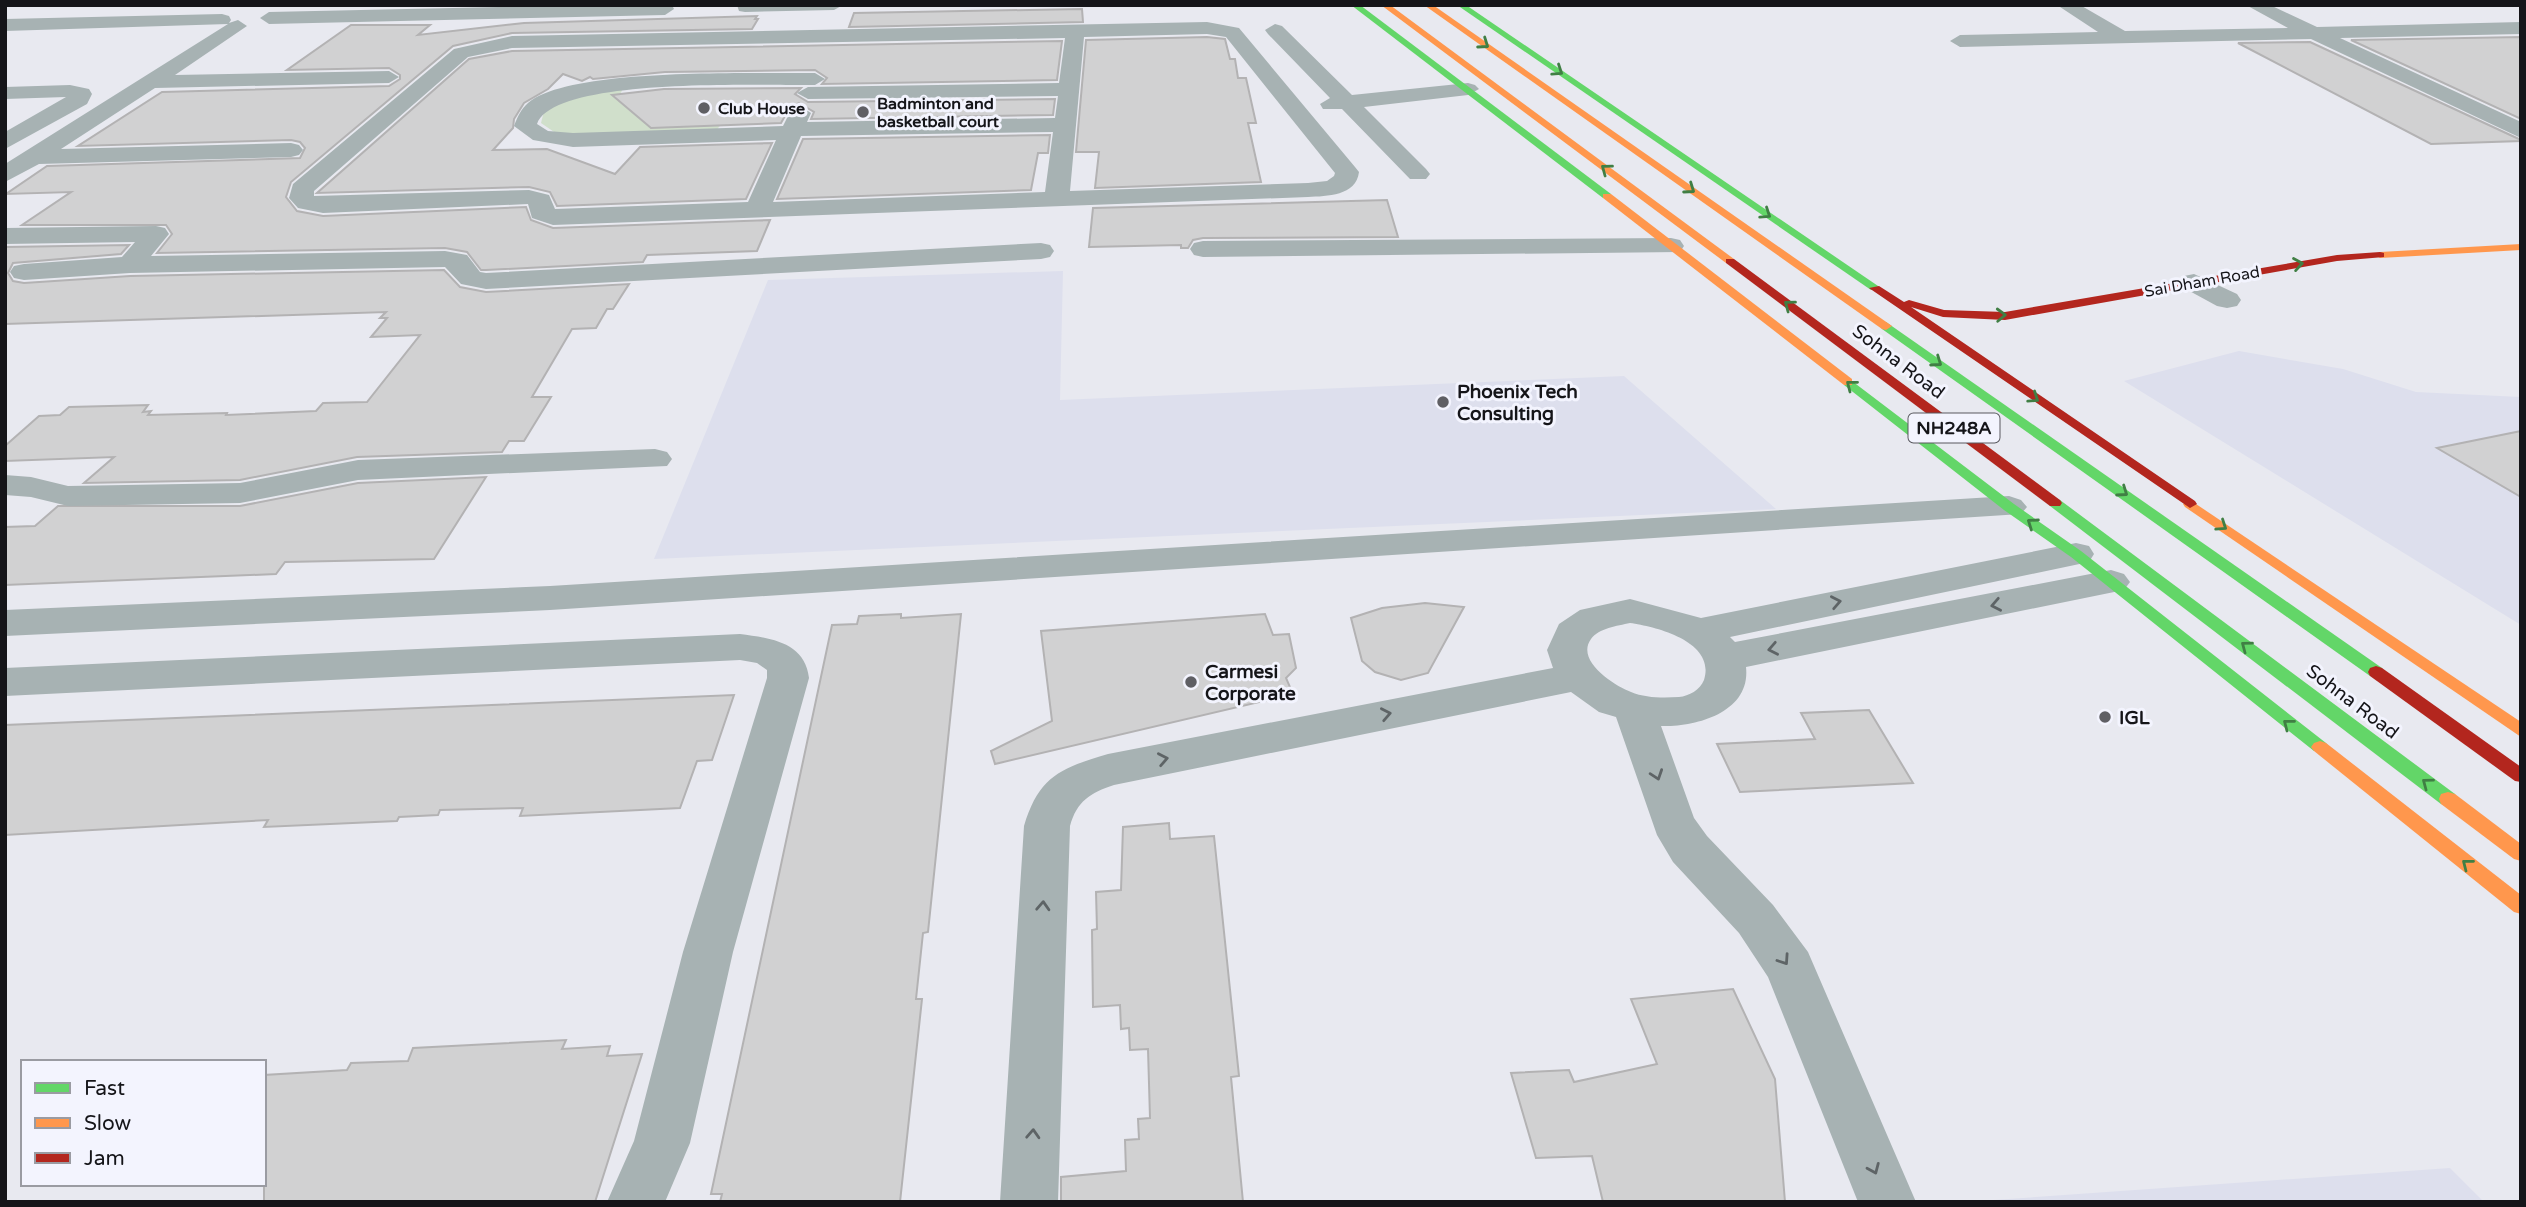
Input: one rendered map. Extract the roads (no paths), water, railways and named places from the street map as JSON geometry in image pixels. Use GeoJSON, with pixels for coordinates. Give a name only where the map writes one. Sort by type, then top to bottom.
{"type":"FeatureCollection","features":[{"type":"Feature","properties":{"kind":"main road"},"geometry":{"type":"LineString","coordinates":[[1355,5],[2009,507],[2076,554],[2521,906]]}},
{"type":"Feature","properties":{"kind":"main road","name":"Sohna Road"},"geometry":{"type":"LineString","coordinates":[[1385,5],[2048,497],[2521,854]]}},
{"type":"Feature","properties":{"kind":"main road","name":"Sohna Road"},"geometry":{"type":"LineString","coordinates":[[1428,5],[2145,508],[2521,776]]}},
{"type":"Feature","properties":{"kind":"main road"},"geometry":{"type":"LineString","coordinates":[[1461,5],[2521,731]]}},
{"type":"Feature","properties":{"kind":"main road","name":"Sai Dham Road"},"geometry":{"type":"LineString","coordinates":[[1886,296],[1943,313],[2005,316],[2215,296],[2337,258],[2521,247]]}},
{"type":"Feature","properties":{"kind":"main road"},"geometry":{"type":"LineString","coordinates":[[2389,272],[2455,268]]}},
{"type":"Feature","properties":{"kind":"main road"},"geometry":{"type":"LineString","coordinates":[[1993,347],[1996,371]]}},
{"type":"Feature","properties":{"kind":"street"},"geometry":{"type":"LineString","coordinates":[[745,7],[834,5]]}},
{"type":"Feature","properties":{"kind":"street"},"geometry":{"type":"LineString","coordinates":[[2066,5],[2122,38]]}},
{"type":"Feature","properties":{"kind":"street"},"geometry":{"type":"LineString","coordinates":[[2255,5],[2521,131]]}},
{"type":"Feature","properties":{"kind":"street"},"geometry":{"type":"LineString","coordinates":[[5,26],[230,23],[265,12],[665,9]]}},
{"type":"Feature","properties":{"kind":"street"},"geometry":{"type":"LineString","coordinates":[[2457,10],[2515,31]]}},
{"type":"Feature","properties":{"kind":"street"},"geometry":{"type":"LineString","coordinates":[[5,175],[149,82],[230,23]]}},
{"type":"Feature","properties":{"kind":"street"},"geometry":{"type":"LineString","coordinates":[[1222,29],[1231,32],[1347,172],[1346,179],[1333,188],[758,207],[552,217],[541,213],[540,200],[530,197],[323,205],[307,203],[302,198],[302,190],[461,54],[478,48],[512,42],[1075,33],[1222,29]]}},
{"type":"Feature","properties":{"kind":"street"},"geometry":{"type":"LineString","coordinates":[[1275,30],[1418,174]]}},
{"type":"Feature","properties":{"kind":"street"},"geometry":{"type":"LineString","coordinates":[[1960,41],[2515,31]]}},
{"type":"Feature","properties":{"kind":"street"},"geometry":{"type":"LineString","coordinates":[[1057,198],[1075,33]]}},
{"type":"Feature","properties":{"kind":"street"},"geometry":{"type":"LineString","coordinates":[[758,207],[834,38]]}},
{"type":"Feature","properties":{"kind":"street"},"geometry":{"type":"LineString","coordinates":[[149,82],[389,77]]}},
{"type":"Feature","properties":{"kind":"street"},"geometry":{"type":"LineString","coordinates":[[1289,101],[1459,83]]}},
{"type":"Feature","properties":{"kind":"street"},"geometry":{"type":"LineString","coordinates":[[1067,125],[792,131],[573,140],[546,138],[533,134],[525,126],[528,115],[537,106],[551,98],[589,88],[811,86],[859,98],[1071,89]]}},
{"type":"Feature","properties":{"kind":"street"},"geometry":{"type":"LineString","coordinates":[[5,93],[70,91],[81,94],[79,99],[5,142]]}},
{"type":"Feature","properties":{"kind":"street"},"geometry":{"type":"LineString","coordinates":[[32,157],[291,150]]}},
{"type":"Feature","properties":{"kind":"street"},"geometry":{"type":"LineString","coordinates":[[15,279],[76,234]]}},
{"type":"Feature","properties":{"kind":"street"},"geometry":{"type":"LineString","coordinates":[[5,236],[156,234],[130,265]]}},
{"type":"Feature","properties":{"kind":"street"},"geometry":{"type":"LineString","coordinates":[[1203,249],[1671,246]]}},
{"type":"Feature","properties":{"kind":"street"},"geometry":{"type":"LineString","coordinates":[[15,279],[130,265],[444,259],[457,261],[471,278],[486,281],[1041,251]]}},
{"type":"Feature","properties":{"kind":"street"},"geometry":{"type":"LineString","coordinates":[[5,485],[32,486],[68,496],[240,493],[358,470],[655,459]]}},
{"type":"Feature","properties":{"kind":"street"},"geometry":{"type":"LineString","coordinates":[[5,623],[550,598],[2009,507]]}},
{"type":"Feature","properties":{"kind":"street"},"geometry":{"type":"LineString","coordinates":[[1710,644],[2076,554]]}},
{"type":"Feature","properties":{"kind":"street"},"geometry":{"type":"LineString","coordinates":[[1710,644],[2111,582]]}},
{"type":"Feature","properties":{"kind":"street"},"geometry":{"type":"LineString","coordinates":[[1607,613],[1654,613],[1710,644],[1726,675],[1721,690],[1707,703],[1687,711],[1662,714],[1635,710],[1601,697],[1576,677],[1568,660],[1568,645],[1575,631],[1589,620],[1607,613]]}},
{"type":"Feature","properties":{"kind":"street"},"geometry":{"type":"LineString","coordinates":[[5,682],[740,647],[768,651],[787,664],[788,678],[708,952],[662,1143],[636,1202]]}},
{"type":"Feature","properties":{"kind":"street"},"geometry":{"type":"LineString","coordinates":[[1030,1202],[1047,826],[1052,801],[1070,783],[1108,769],[1576,677]]}},
{"type":"Feature","properties":{"kind":"street"},"geometry":{"type":"LineString","coordinates":[[1635,710],[1673,822],[1690,849],[1756,919],[1790,968],[1887,1202]]}},
{"type":"Feature","properties":{"kind":"place","name":"Club House"},"geometry":{"type":"Point","coordinates":[704,108]}},
{"type":"Feature","properties":{"kind":"place","name":"Badminton and basketball court"},"geometry":{"type":"Point","coordinates":[863,112]}},
{"type":"Feature","properties":{"kind":"place","name":"Phoenix Tech Consulting"},"geometry":{"type":"Point","coordinates":[1443,402]}},
{"type":"Feature","properties":{"kind":"place","name":"Carmesi Corporate"},"geometry":{"type":"Point","coordinates":[1191,682]}},
{"type":"Feature","properties":{"kind":"place","name":"IGL"},"geometry":{"type":"Point","coordinates":[2105,717]}}]}
